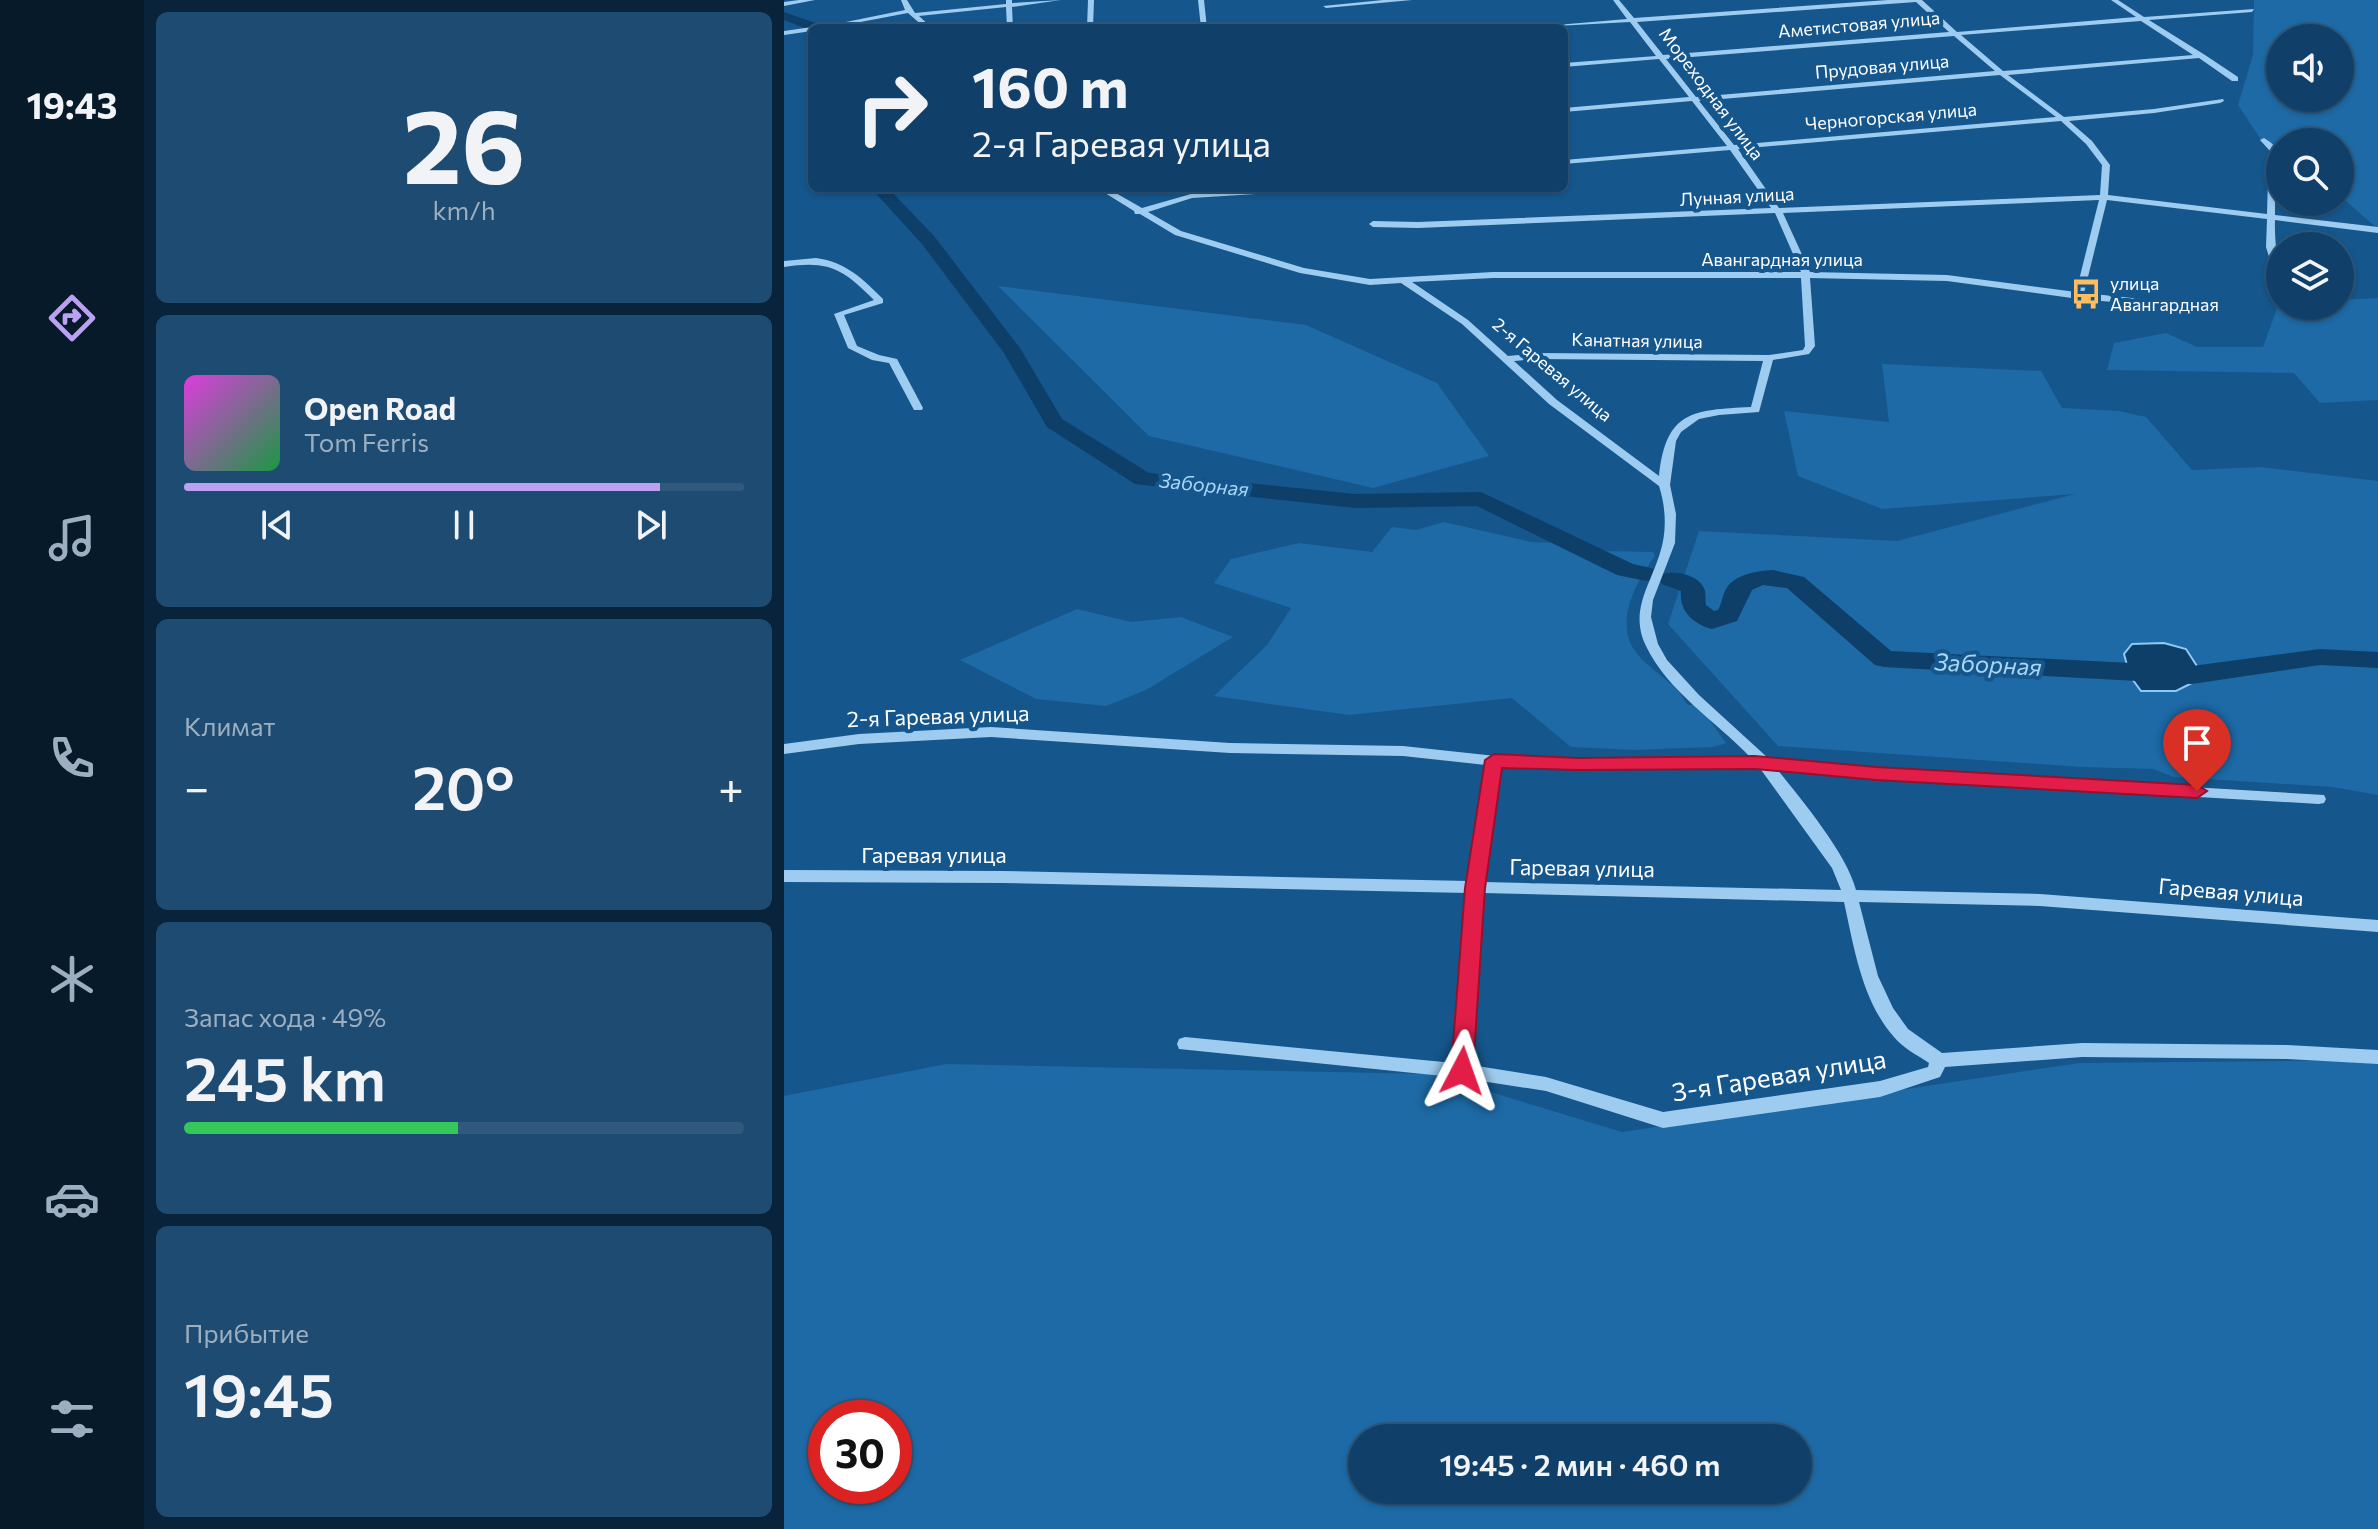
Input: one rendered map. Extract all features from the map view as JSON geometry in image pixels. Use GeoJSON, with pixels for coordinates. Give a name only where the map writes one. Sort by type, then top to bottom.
{"type":"FeatureCollection","features":[{"type":"Feature","properties":{"kind":"street"},"geometry":{"type":"LineString","coordinates":[[784,4],[812,0]]}},
{"type":"Feature","properties":{"kind":"street"},"geometry":{"type":"LineString","coordinates":[[904,0],[924,24]]}},
{"type":"Feature","properties":{"kind":"street"},"geometry":{"type":"LineString","coordinates":[[840,24],[1009,2],[1058,0]]}},
{"type":"Feature","properties":{"kind":"street"},"geometry":{"type":"LineString","coordinates":[[1090,24],[1091,0]]}},
{"type":"Feature","properties":{"kind":"street"},"geometry":{"type":"LineString","coordinates":[[1201,0],[1204,24]]}},
{"type":"Feature","properties":{"kind":"street"},"geometry":{"type":"LineString","coordinates":[[1330,24],[1325,3],[1409,0]]}},
{"type":"Feature","properties":{"kind":"street","name":"Мореходная улица"},"geometry":{"type":"LineString","coordinates":[[1616,0],[1732,147],[1779,213],[1805,268],[1803,277],[1810,346],[1806,352],[1769,358]]}},
{"type":"Feature","properties":{"kind":"street"},"geometry":{"type":"LineString","coordinates":[[1568,25],[1917,0],[1953,33],[2060,118],[2106,164],[2108,179],[2091,259],[2079,296]]}},
{"type":"Feature","properties":{"kind":"street"},"geometry":{"type":"LineString","coordinates":[[2114,0],[2235,79]]}},
{"type":"Feature","properties":{"kind":"street"},"geometry":{"type":"LineString","coordinates":[[1009,2],[1010,24]]}},
{"type":"Feature","properties":{"kind":"street","name":"Аметистовая улица"},"geometry":{"type":"LineString","coordinates":[[1568,65],[2252,10]]}},
{"type":"Feature","properties":{"kind":"street"},"geometry":{"type":"LineString","coordinates":[[784,33],[808,30]]}},
{"type":"Feature","properties":{"kind":"street","name":"Прудовая улица"},"geometry":{"type":"LineString","coordinates":[[1568,110],[2203,56]]}},
{"type":"Feature","properties":{"kind":"street","name":"Черногорская улица"},"geometry":{"type":"LineString","coordinates":[[1568,162],[2179,109],[2220,101]]}},
{"type":"Feature","properties":{"kind":"street"},"geometry":{"type":"LineString","coordinates":[[2264,140],[2275,151],[2278,160],[2272,178],[2271,232]]}},
{"type":"Feature","properties":{"kind":"street"},"geometry":{"type":"LineString","coordinates":[[1107,192],[1178,233],[1303,271],[1370,282],[1404,282]]}},
{"type":"Feature","properties":{"kind":"street"},"geometry":{"type":"LineString","coordinates":[[1138,212],[1191,196],[1256,192]]}},
{"type":"Feature","properties":{"kind":"street","name":"Лунная улица"},"geometry":{"type":"LineString","coordinates":[[1373,224],[1779,213],[2103,197],[2271,220],[2378,230]]}},
{"type":"Feature","properties":{"kind":"street"},"geometry":{"type":"LineString","coordinates":[[784,264],[821,261],[848,269],[880,301],[839,314],[853,348],[893,361],[918,408]]}},
{"type":"Feature","properties":{"kind":"street","name":"Авангардная улица"},"geometry":{"type":"LineString","coordinates":[[1404,282],[1493,275],[1947,278],[2158,303]]}},
{"type":"Feature","properties":{"kind":"street","name":"2-я Гаревая улица"},"geometry":{"type":"LineString","coordinates":[[1404,282],[1465,322],[1553,402],[1664,485]]}},
{"type":"Feature","properties":{"kind":"street","name":"Канатная улица"},"geometry":{"type":"LineString","coordinates":[[1505,359],[1553,356],[1769,358]]}},
{"type":"Feature","properties":{"kind":"street"},"geometry":{"type":"LineString","coordinates":[[1769,358],[1755,410],[1700,415],[1682,424],[1670,441],[1664,485],[1670,507],[1670,531],[1665,559],[1643,614],[1650,643],[1663,664],[1764,764],[1838,864],[1845,877],[1867,963],[1886,1010],[1900,1033],[1939,1060],[2082,1050],[2287,1052],[2378,1057]]}},
{"type":"Feature","properties":{"kind":"street","name":"2-я Гаревая улица"},"geometry":{"type":"LineString","coordinates":[[784,749],[872,738],[991,732],[1230,748],[1403,751],[1514,763],[1764,764],[2319,799]]}},
{"type":"Feature","properties":{"kind":"street"},"geometry":{"type":"LineString","coordinates":[[1462,1071],[1475,888],[1494,760]]}},
{"type":"Feature","properties":{"kind":"street","name":"Гаревая улица"},"geometry":{"type":"LineString","coordinates":[[784,876],[1003,877],[2040,900],[2378,926]]}},
{"type":"Feature","properties":{"kind":"street","name":"3-я Гаревая улица"},"geometry":{"type":"LineString","coordinates":[[1185,1044],[1462,1071],[1546,1084],[1663,1120],[1880,1089],[1918,1080],[1934,1072],[1939,1060]]}},
{"type":"Feature","properties":{"kind":"shaded area"},"geometry":{"type":"Polygon","coordinates":[[[2254,0],[2378,0],[2378,229],[2354,208],[2354,128],[2266,128],[2266,147],[2238,105],[2253,55],[2254,0]]]}},
{"type":"Feature","properties":{"kind":"shaded area"},"geometry":{"type":"Polygon","coordinates":[[[998,286],[1306,325],[1437,383],[1489,456],[1373,488],[1149,436],[998,286]]]}},
{"type":"Feature","properties":{"kind":"shaded area"},"geometry":{"type":"Polygon","coordinates":[[[2378,298],[2378,400],[2320,403],[2294,373],[2107,370],[2114,343],[2166,333],[2197,347],[2263,347],[2273,320],[2354,320],[2354,299],[2378,298]]]}},
{"type":"Feature","properties":{"kind":"shaded area"},"geometry":{"type":"Polygon","coordinates":[[[1882,364],[2041,371],[2062,408],[2119,411],[2146,417],[2192,470],[2260,467],[2378,481],[2378,795],[2332,787],[2174,777],[2153,769],[2081,767],[1778,746],[1668,624],[1699,531],[1897,541],[2075,494],[1882,509],[1798,476],[1784,411],[1889,422],[1882,364]]]}},
{"type":"Feature","properties":{"kind":"shaded area"},"geometry":{"type":"Polygon","coordinates":[[[1444,522],[1531,542],[1584,544],[1606,551],[1653,552],[1655,556],[1630,601],[1627,614],[1629,639],[1639,656],[1679,692],[1688,705],[1699,705],[1726,743],[1714,747],[1633,750],[1571,747],[1512,698],[1349,715],[1214,696],[1267,645],[1291,608],[1214,583],[1231,559],[1299,543],[1372,552],[1392,527],[1416,530],[1444,522]]]}},
{"type":"Feature","properties":{"kind":"shaded area"},"geometry":{"type":"Polygon","coordinates":[[[1077,609],[1131,622],[1181,617],[1233,637],[1146,690],[1106,706],[1036,699],[960,660],[1077,609]]]}},
{"type":"Feature","properties":{"kind":"shaded area"},"geometry":{"type":"Polygon","coordinates":[[[2164,643],[2186,649],[2204,677],[2176,691],[2141,691],[2130,676],[2124,654],[2132,644],[2164,643]]]}},
{"type":"Feature","properties":{"kind":"shaded area"},"geometry":{"type":"Polygon","coordinates":[[[2378,1060],[2378,1529],[784,1529],[784,1096],[946,1064],[1431,1074],[1622,1132],[2079,1063],[2378,1060]]]}},
{"type":"Feature","properties":{"kind":"waterway","name":"Заборная"},"geometry":{"type":"LineString","coordinates":[[784,16],[808,25]]}},
{"type":"Feature","properties":{"kind":"waterway","name":"Заборная"},"geometry":{"type":"LineString","coordinates":[[883,192],[928,240],[1013,352],[1054,423],[1143,479],[1355,501],[1481,499],[1626,570],[1646,574]]}},
{"type":"Feature","properties":{"kind":"waterway","name":"Заборная"},"geometry":{"type":"LineString","coordinates":[[1671,579],[1688,584],[1693,590],[1696,609],[1712,621],[1728,615],[1736,592],[1743,585],[1759,578],[1773,577],[1795,582],[1884,659],[2192,675],[2320,657],[2378,660]]}},
{"type":"Feature","properties":{"kind":"place","name":"улица Авангардная"},"geometry":{"type":"Point","coordinates":[2086,294]}},
{"type":"Feature","properties":{"kind":"route"},"geometry":{"type":"LineString","coordinates":[[1462,1071],[1475,888],[1494,760],[1577,764],[1755,762],[1876,773],[2197,791]]}}]}
